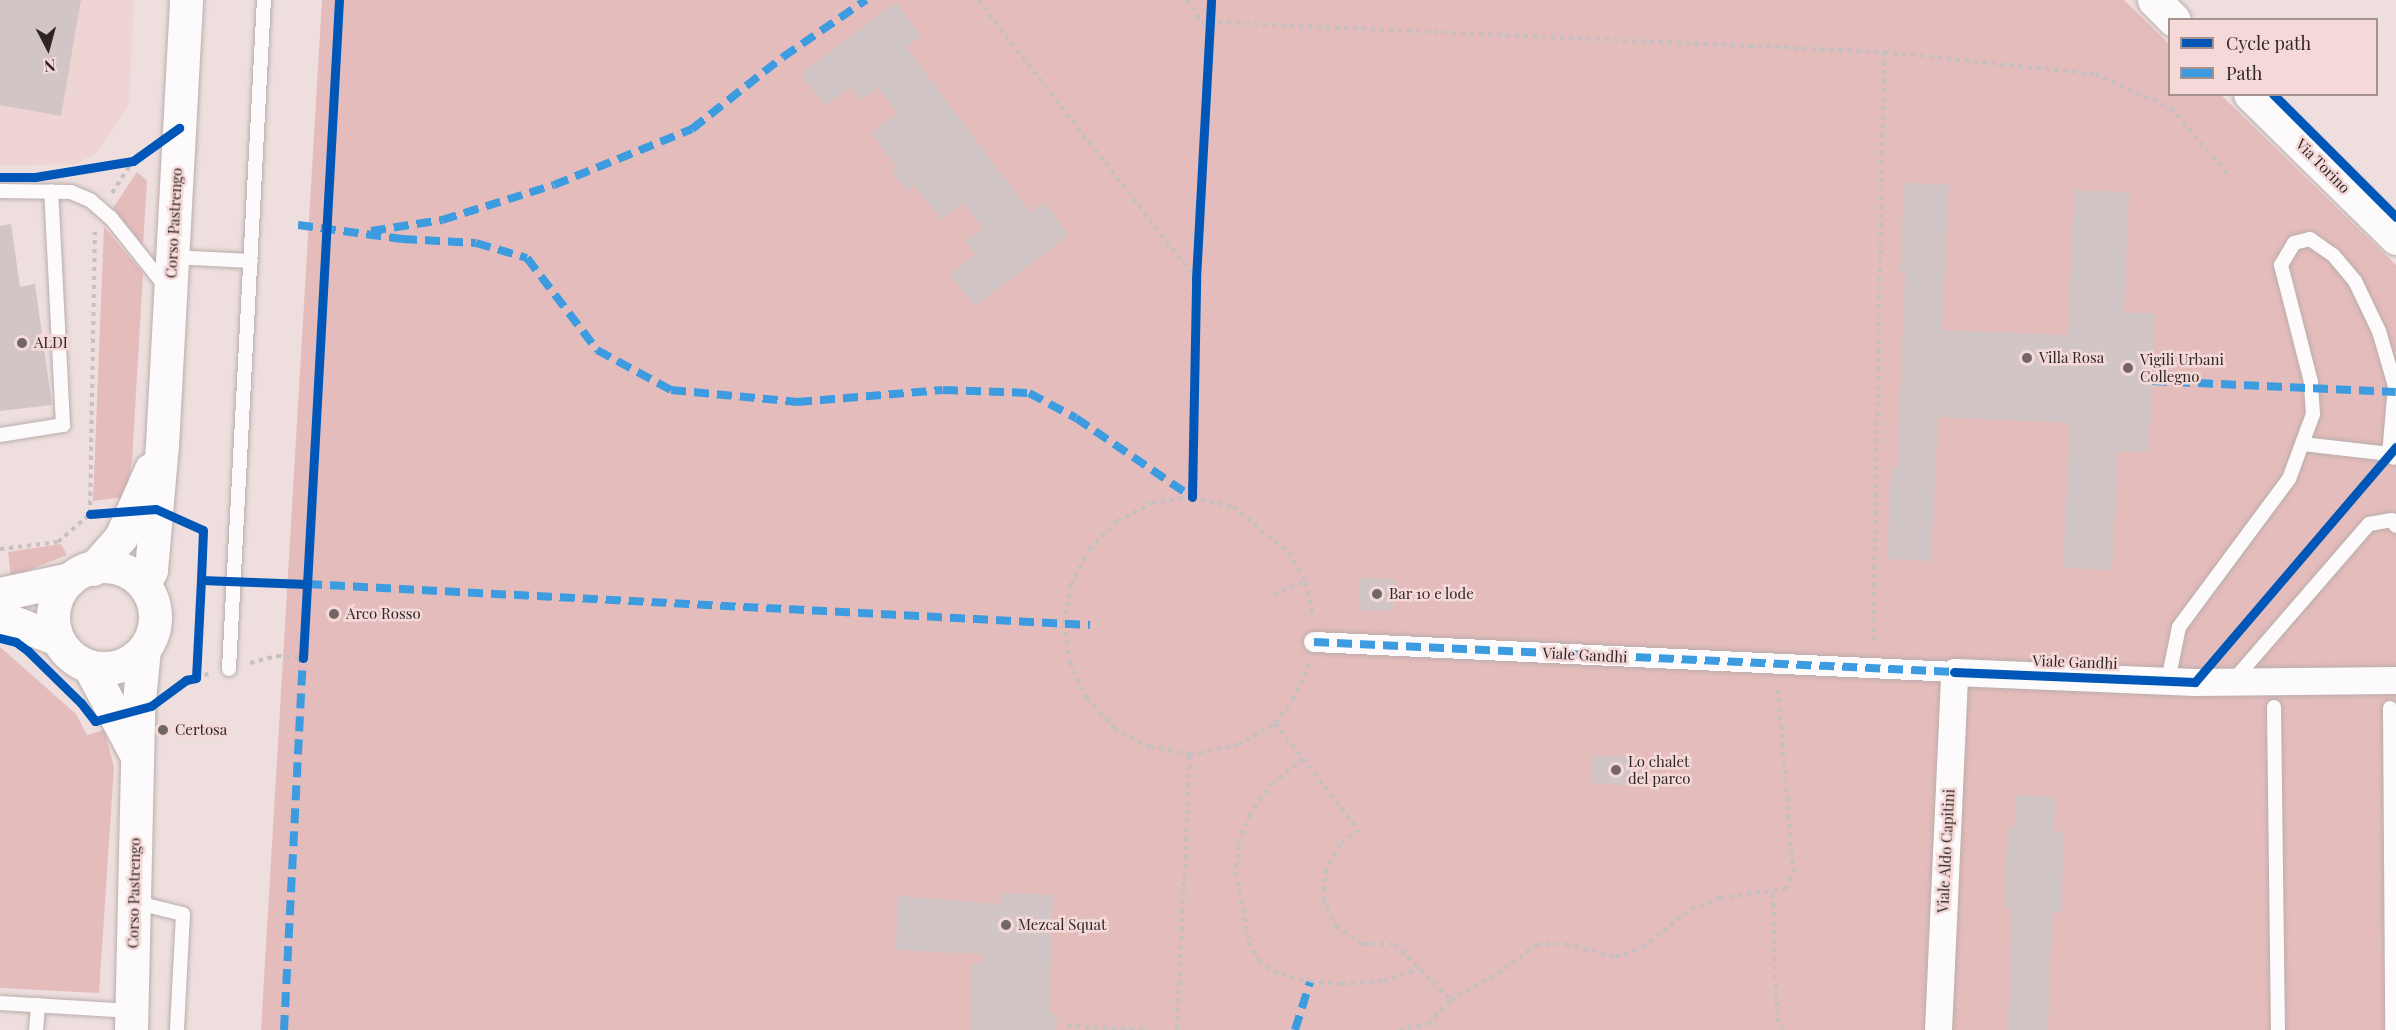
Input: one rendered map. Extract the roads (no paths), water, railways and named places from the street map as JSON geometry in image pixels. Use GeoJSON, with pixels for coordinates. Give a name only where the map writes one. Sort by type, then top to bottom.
{"type":"FeatureCollection","features":[{"type":"Feature","properties":{"kind":"street","name":"Corso Pastrengo"},"geometry":{"type":"LineString","coordinates":[[145,582],[151,570],[162,445],[186,0]]}},
{"type":"Feature","properties":{"kind":"street"},"geometry":{"type":"LineString","coordinates":[[2154,0],[2172,18]]}},
{"type":"Feature","properties":{"kind":"street","name":"Via Torino"},"geometry":{"type":"LineString","coordinates":[[2252,96],[2383,213],[2396,238]]}},
{"type":"Feature","properties":{"kind":"street","name":"Corso Pastrengo"},"geometry":{"type":"LineString","coordinates":[[81,574],[121,537],[162,445]]}},
{"type":"Feature","properties":{"kind":"street"},"geometry":{"type":"LineString","coordinates":[[0,594],[119,567],[145,582],[154,600],[154,616],[144,649],[116,667],[90,668],[68,653],[55,638],[0,617]]}},
{"type":"Feature","properties":{"kind":"street"},"geometry":{"type":"LineString","coordinates":[[55,638],[51,616],[55,602],[81,574]]}},
{"type":"Feature","properties":{"kind":"street","name":"Viale Gandhi"},"geometry":{"type":"LineString","coordinates":[[1314,642],[1872,670],[2168,681],[2396,680]]}},
{"type":"Feature","properties":{"kind":"street","name":"Corso Pastrengo"},"geometry":{"type":"LineString","coordinates":[[131,1021],[137,756],[144,649]]}},
{"type":"Feature","properties":{"kind":"street","name":"Corso Pastrengo"},"geometry":{"type":"LineString","coordinates":[[90,668],[137,756]]}},
{"type":"Feature","properties":{"kind":"street","name":"Viale Aldo Capitini"},"geometry":{"type":"LineString","coordinates":[[1938,1030],[1954,672]]}},
{"type":"Feature","properties":{"kind":"lane"},"geometry":{"type":"LineString","coordinates":[[229,669],[264,0]]}},
{"type":"Feature","properties":{"kind":"lane"},"geometry":{"type":"LineString","coordinates":[[0,191],[51,191],[81,196],[102,209],[170,293]]}},
{"type":"Feature","properties":{"kind":"lane"},"geometry":{"type":"LineString","coordinates":[[0,435],[63,425],[51,191]]}},
{"type":"Feature","properties":{"kind":"lane"},"geometry":{"type":"LineString","coordinates":[[2168,681],[2179,627],[2289,479],[2313,414],[2311,382],[2281,265],[2294,243],[2310,239],[2334,256],[2355,281],[2379,331],[2395,386],[2393,457],[2303,444]]}},
{"type":"Feature","properties":{"kind":"lane"},"geometry":{"type":"LineString","coordinates":[[172,257],[251,261]]}},
{"type":"Feature","properties":{"kind":"lane"},"geometry":{"type":"LineString","coordinates":[[2233,681],[2369,525],[2392,520],[2396,526]]}},
{"type":"Feature","properties":{"kind":"lane"},"geometry":{"type":"LineString","coordinates":[[2274,707],[2278,1030]]}},
{"type":"Feature","properties":{"kind":"lane"},"geometry":{"type":"LineString","coordinates":[[2390,708],[2392,1030]]}},
{"type":"Feature","properties":{"kind":"lane"},"geometry":{"type":"LineString","coordinates":[[134,902],[183,914],[177,1030]]}},
{"type":"Feature","properties":{"kind":"lane"},"geometry":{"type":"LineString","coordinates":[[0,1003],[38,1005],[131,1021]]}},
{"type":"Feature","properties":{"kind":"lane"},"geometry":{"type":"LineString","coordinates":[[36,1030],[38,1005]]}},
{"type":"Feature","properties":{"kind":"place","name":"ALDI"},"geometry":{"type":"Point","coordinates":[22,343]}},
{"type":"Feature","properties":{"kind":"place","name":"Villa Rosa"},"geometry":{"type":"Point","coordinates":[2027,358]}},
{"type":"Feature","properties":{"kind":"place","name":"Vigili Urbani Collegno"},"geometry":{"type":"Point","coordinates":[2128,368]}},
{"type":"Feature","properties":{"kind":"place","name":"Bar 10 e lode"},"geometry":{"type":"Point","coordinates":[1377,594]}},
{"type":"Feature","properties":{"kind":"place","name":"Arco Rosso"},"geometry":{"type":"Point","coordinates":[334,614]}},
{"type":"Feature","properties":{"kind":"place","name":"Certosa"},"geometry":{"type":"Point","coordinates":[163,730]}},
{"type":"Feature","properties":{"kind":"place","name":"Lo chalet del parco"},"geometry":{"type":"Point","coordinates":[1616,770]}},
{"type":"Feature","properties":{"kind":"place","name":"Mezcal Squat"},"geometry":{"type":"Point","coordinates":[1006,925]}}]}
